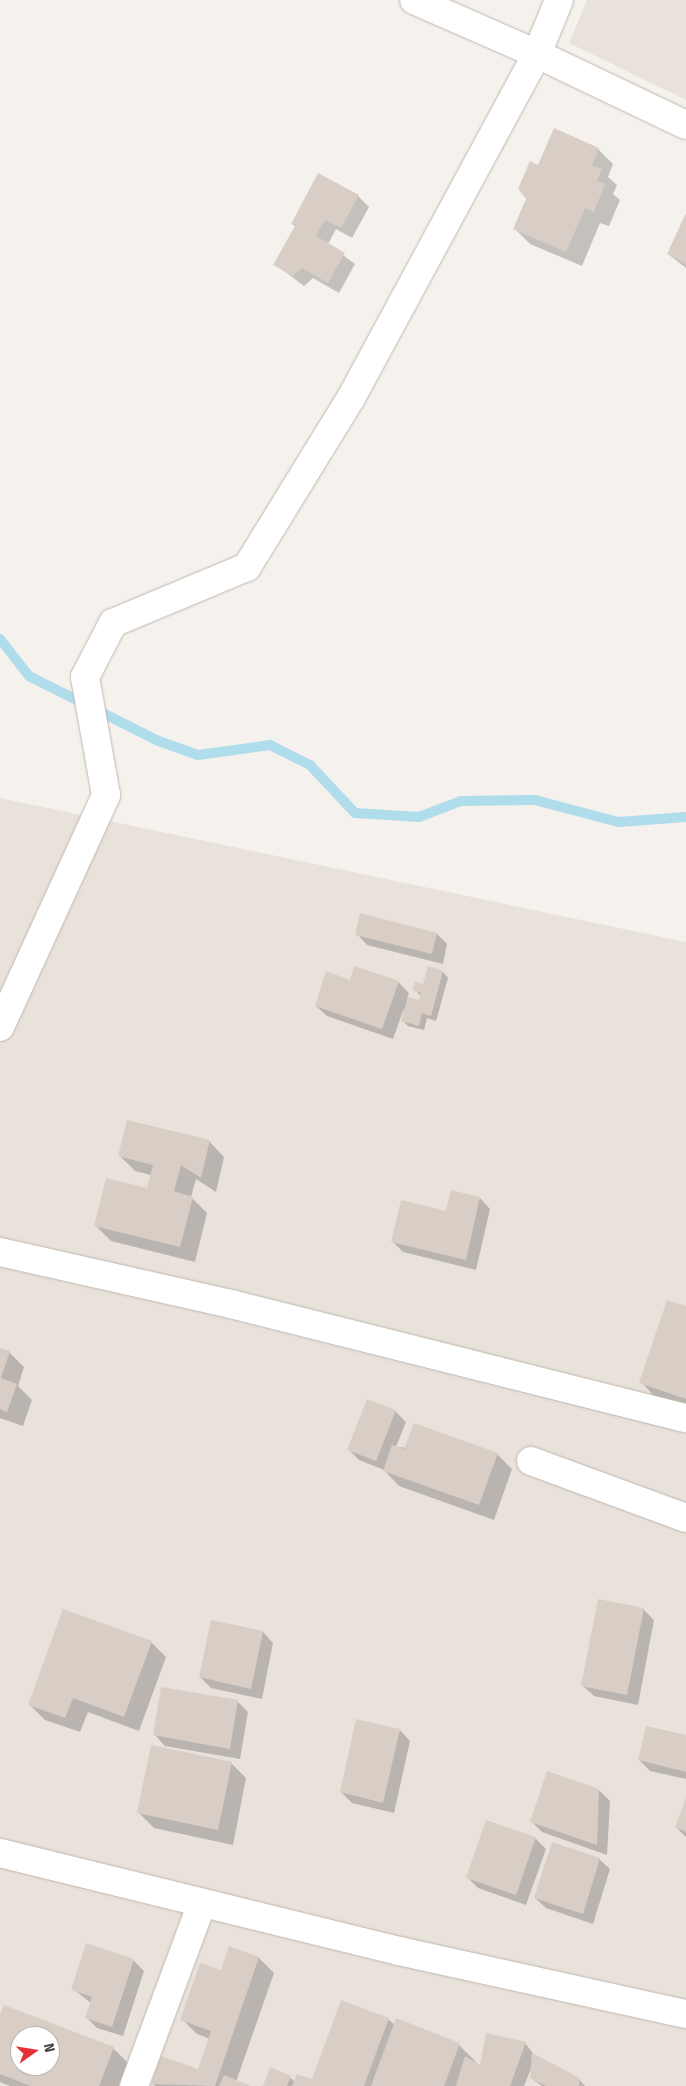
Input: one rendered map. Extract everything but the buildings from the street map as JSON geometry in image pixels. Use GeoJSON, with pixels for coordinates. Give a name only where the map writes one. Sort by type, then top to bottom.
{"type":"FeatureCollection","features":[{"type":"Feature","properties":{"kind":"street"},"geometry":{"type":"LineString","coordinates":[[414,0],[537,54],[686,126]]}},
{"type":"Feature","properties":{"kind":"street"},"geometry":{"type":"LineString","coordinates":[[0,1027],[106,795],[85,676],[113,623],[247,567],[351,398],[537,54],[559,0]]}},
{"type":"Feature","properties":{"kind":"street"},"geometry":{"type":"LineString","coordinates":[[0,1252],[231,1304],[686,1418]]}},
{"type":"Feature","properties":{"kind":"street"},"geometry":{"type":"LineString","coordinates":[[531,1461],[686,1518]]}},
{"type":"Feature","properties":{"kind":"street"},"geometry":{"type":"LineString","coordinates":[[2,1861],[202,1902],[399,1951],[686,2014]]}},
{"type":"Feature","properties":{"kind":"street"},"geometry":{"type":"LineString","coordinates":[[134,2086],[202,1902]]}},
{"type":"Feature","properties":{"kind":"shaded area"},"geometry":{"type":"Polygon","coordinates":[[[587,0],[686,0],[686,100],[569,43],[587,0]]]}},
{"type":"Feature","properties":{"kind":"shaded area"},"geometry":{"type":"Polygon","coordinates":[[[0,798],[686,942],[686,2086],[0,2086],[0,798]]]}},
{"type":"Feature","properties":{"kind":"waterway"},"geometry":{"type":"LineString","coordinates":[[0,639],[29,676],[156,740],[198,755],[270,745],[310,765],[355,813],[419,817],[461,801],[535,800],[618,822],[686,817]]}}]}
